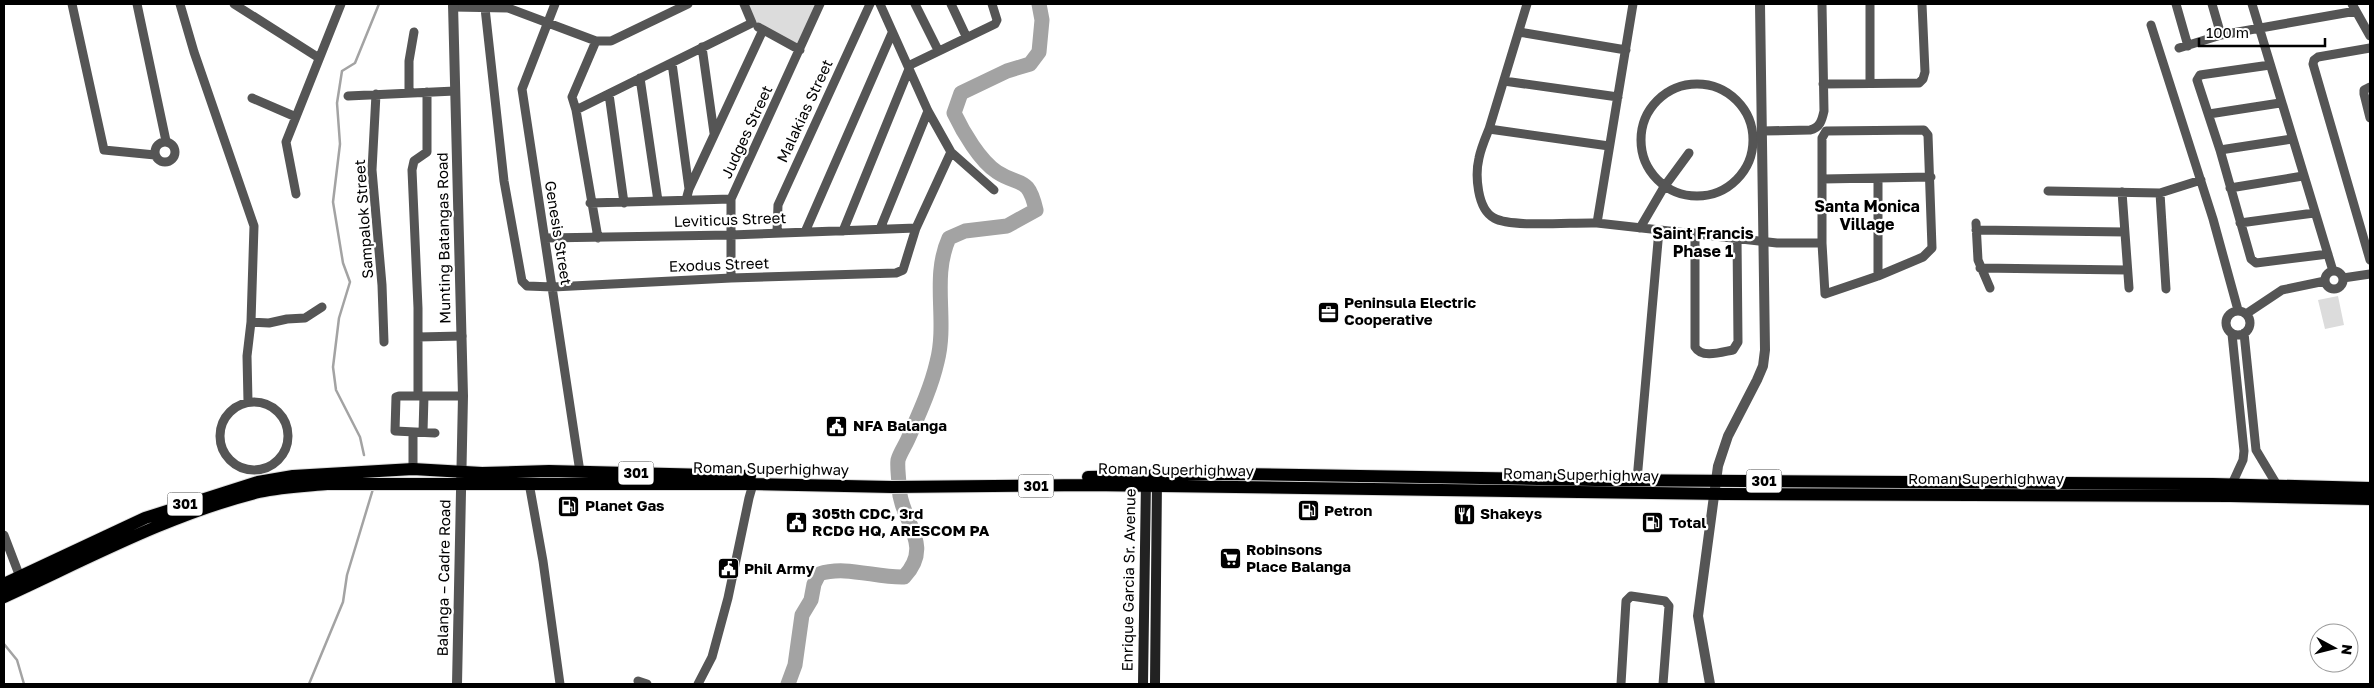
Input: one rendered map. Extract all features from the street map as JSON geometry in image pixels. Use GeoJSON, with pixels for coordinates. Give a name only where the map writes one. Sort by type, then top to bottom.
{"type":"FeatureCollection","features":[{"type":"Feature","properties":{"kind":"main road","name":"Roman Superhighway"},"geometry":{"type":"LineString","coordinates":[[4,584],[144,518],[257,477],[325,473],[413,470],[461,478],[529,483],[754,484],[1151,481],[1715,487],[2370,499]]}},
{"type":"Feature","properties":{"kind":"main road","name":"Roman Superhighway"},"geometry":{"type":"LineString","coordinates":[[4,597],[189,514],[260,492],[327,484],[580,472],[892,483]]}},
{"type":"Feature","properties":{"kind":"main road","name":"Roman Superhighway"},"geometry":{"type":"LineString","coordinates":[[1151,481],[1235,474],[1637,480],[1715,487],[2232,484],[2370,488]]}},
{"type":"Feature","properties":{"kind":"main road","name":"Enrique Garcia Sr. Avenue"},"geometry":{"type":"LineString","coordinates":[[1143,684],[1151,481]]}},
{"type":"Feature","properties":{"kind":"main road","name":"Enrique Garcia Sr. Avenue"},"geometry":{"type":"LineString","coordinates":[[1151,481],[1155,684]]}},
{"type":"Feature","properties":{"kind":"street"},"geometry":{"type":"LineString","coordinates":[[72,4],[104,150],[155,155],[163,162],[173,158],[175,147],[166,141],[137,4]]}},
{"type":"Feature","properties":{"kind":"street"},"geometry":{"type":"LineString","coordinates":[[180,4],[194,52],[254,226],[251,322],[247,356],[248,402]]}},
{"type":"Feature","properties":{"kind":"street"},"geometry":{"type":"LineString","coordinates":[[234,4],[319,58]]}},
{"type":"Feature","properties":{"kind":"street"},"geometry":{"type":"LineString","coordinates":[[296,194],[286,142],[341,4]]}},
{"type":"Feature","properties":{"kind":"street","name":"Genesis Street"},"geometry":{"type":"LineString","coordinates":[[555,4],[522,89],[580,472]]}},
{"type":"Feature","properties":{"kind":"street"},"geometry":{"type":"LineString","coordinates":[[453,5],[509,6],[596,41],[611,40],[688,4]]}},
{"type":"Feature","properties":{"kind":"street"},"geometry":{"type":"LineString","coordinates":[[744,4],[752,24],[800,50]]}},
{"type":"Feature","properties":{"kind":"street","name":"Judges Street"},"geometry":{"type":"LineString","coordinates":[[730,278],[731,199],[820,4]]}},
{"type":"Feature","properties":{"kind":"street","name":"Malakias Street"},"geometry":{"type":"LineString","coordinates":[[777,232],[778,205],[870,4]]}},
{"type":"Feature","properties":{"kind":"street"},"geometry":{"type":"LineString","coordinates":[[880,4],[928,111],[951,152],[994,190]]}},
{"type":"Feature","properties":{"kind":"street"},"geometry":{"type":"LineString","coordinates":[[916,4],[938,50]]}},
{"type":"Feature","properties":{"kind":"street"},"geometry":{"type":"LineString","coordinates":[[951,4],[966,36]]}},
{"type":"Feature","properties":{"kind":"street"},"geometry":{"type":"LineString","coordinates":[[843,230],[908,68],[938,50],[995,24],[998,20],[992,4]]}},
{"type":"Feature","properties":{"kind":"street"},"geometry":{"type":"LineString","coordinates":[[1527,4],[1489,129],[1478,158],[1478,183],[1486,210],[1493,218],[1518,222],[1597,223],[1737,237],[1776,243],[1822,243]]}},
{"type":"Feature","properties":{"kind":"street"},"geometry":{"type":"LineString","coordinates":[[1597,223],[1633,4]]}},
{"type":"Feature","properties":{"kind":"street"},"geometry":{"type":"LineString","coordinates":[[1710,684],[1698,616],[1718,466],[1728,436],[1763,366],[1765,350],[1760,4]]}},
{"type":"Feature","properties":{"kind":"street"},"geometry":{"type":"LineString","coordinates":[[1762,131],[1815,129],[1822,118],[1822,4]]}},
{"type":"Feature","properties":{"kind":"street"},"geometry":{"type":"LineString","coordinates":[[1870,4],[1870,83]]}},
{"type":"Feature","properties":{"kind":"street"},"geometry":{"type":"LineString","coordinates":[[1823,84],[1915,84],[1923,79],[1922,4]]}},
{"type":"Feature","properties":{"kind":"street"},"geometry":{"type":"LineString","coordinates":[[2176,4],[2184,47],[2221,35],[2259,30],[2354,7],[2370,36]]}},
{"type":"Feature","properties":{"kind":"street"},"geometry":{"type":"LineString","coordinates":[[2212,4],[2221,35]]}},
{"type":"Feature","properties":{"kind":"street"},"geometry":{"type":"LineString","coordinates":[[2252,4],[2280,103],[2333,271]]}},
{"type":"Feature","properties":{"kind":"street","name":"Munting Batangas Road"},"geometry":{"type":"LineString","coordinates":[[453,5],[462,336],[461,478]]}},
{"type":"Feature","properties":{"kind":"street","name":"Exodus Street"},"geometry":{"type":"LineString","coordinates":[[491,6],[504,181],[522,281],[527,286],[553,287],[730,278],[896,273],[902,270],[906,264],[916,228],[951,152]]}},
{"type":"Feature","properties":{"kind":"street"},"geometry":{"type":"LineString","coordinates":[[576,110],[752,24]]}},
{"type":"Feature","properties":{"kind":"street"},"geometry":{"type":"LineString","coordinates":[[2151,25],[2242,312],[2250,326],[2244,333],[2232,334]]}},
{"type":"Feature","properties":{"kind":"street"},"geometry":{"type":"LineString","coordinates":[[686,200],[714,133],[763,30]]}},
{"type":"Feature","properties":{"kind":"street"},"geometry":{"type":"LineString","coordinates":[[409,93],[409,61],[414,32]]}},
{"type":"Feature","properties":{"kind":"street"},"geometry":{"type":"LineString","coordinates":[[1519,32],[1626,50]]}},
{"type":"Feature","properties":{"kind":"street"},"geometry":{"type":"LineString","coordinates":[[805,232],[892,33]]}},
{"type":"Feature","properties":{"kind":"street"},"geometry":{"type":"LineString","coordinates":[[596,41],[572,97],[576,110],[590,203],[598,238]]}},
{"type":"Feature","properties":{"kind":"street"},"geometry":{"type":"LineString","coordinates":[[702,47],[714,133]]}},
{"type":"Feature","properties":{"kind":"street"},"geometry":{"type":"LineString","coordinates":[[2370,48],[2318,57],[2314,60],[2313,64],[2370,260]]}},
{"type":"Feature","properties":{"kind":"street"},"geometry":{"type":"LineString","coordinates":[[672,63],[689,189]]}},
{"type":"Feature","properties":{"kind":"street"},"geometry":{"type":"LineString","coordinates":[[2270,65],[2200,75],[2197,80],[2220,150],[2251,259],[2256,263],[2328,254]]}},
{"type":"Feature","properties":{"kind":"street"},"geometry":{"type":"LineString","coordinates":[[640,78],[658,201]]}},
{"type":"Feature","properties":{"kind":"street"},"geometry":{"type":"LineString","coordinates":[[1504,81],[1618,97]]}},
{"type":"Feature","properties":{"kind":"street"},"geometry":{"type":"LineString","coordinates":[[1688,84],[1709,85],[1730,94],[1743,109],[1751,127],[1752,149],[1745,169],[1730,186],[1711,195],[1688,196],[1664,187],[1650,172],[1641,151],[1642,127],[1651,107],[1668,92],[1688,84]]}},
{"type":"Feature","properties":{"kind":"street"},"geometry":{"type":"LineString","coordinates":[[2370,87],[2364,90],[2370,118]]}},
{"type":"Feature","properties":{"kind":"street"},"geometry":{"type":"LineString","coordinates":[[348,96],[455,90]]}},
{"type":"Feature","properties":{"kind":"street"},"geometry":{"type":"LineString","coordinates":[[413,470],[421,396],[412,170],[414,161],[427,152],[427,92]]}},
{"type":"Feature","properties":{"kind":"street","name":"Sampalok Street"},"geometry":{"type":"LineString","coordinates":[[376,94],[372,170],[382,285],[384,342]]}},
{"type":"Feature","properties":{"kind":"street"},"geometry":{"type":"LineString","coordinates":[[609,94],[624,203]]}},
{"type":"Feature","properties":{"kind":"street"},"geometry":{"type":"LineString","coordinates":[[252,98],[296,117]]}},
{"type":"Feature","properties":{"kind":"street"},"geometry":{"type":"LineString","coordinates":[[2209,114],[2280,103]]}},
{"type":"Feature","properties":{"kind":"street"},"geometry":{"type":"LineString","coordinates":[[880,230],[928,111]]}},
{"type":"Feature","properties":{"kind":"street"},"geometry":{"type":"LineString","coordinates":[[1489,129],[1609,146]]}},
{"type":"Feature","properties":{"kind":"street"},"geometry":{"type":"LineString","coordinates":[[1924,130],[1928,135],[1931,178],[1932,248],[1923,257],[1878,276],[1825,294],[1822,243],[1823,179],[1822,138],[1826,131],[1924,130]]}},
{"type":"Feature","properties":{"kind":"street"},"geometry":{"type":"LineString","coordinates":[[2220,150],[2292,139]]}},
{"type":"Feature","properties":{"kind":"street"},"geometry":{"type":"LineString","coordinates":[[155,155],[155,148],[159,143],[166,141]]}},
{"type":"Feature","properties":{"kind":"street"},"geometry":{"type":"LineString","coordinates":[[1640,228],[1664,187],[1688,153]]}},
{"type":"Feature","properties":{"kind":"street"},"geometry":{"type":"LineString","coordinates":[[2230,188],[2303,176]]}},
{"type":"Feature","properties":{"kind":"street"},"geometry":{"type":"LineString","coordinates":[[1878,178],[1878,276]]}},
{"type":"Feature","properties":{"kind":"street"},"geometry":{"type":"LineString","coordinates":[[1823,179],[1931,178]]}},
{"type":"Feature","properties":{"kind":"street"},"geometry":{"type":"LineString","coordinates":[[2048,191],[2160,193],[2201,180]]}},
{"type":"Feature","properties":{"kind":"street"},"geometry":{"type":"LineString","coordinates":[[2122,192],[2129,288]]}},
{"type":"Feature","properties":{"kind":"street"},"geometry":{"type":"LineString","coordinates":[[2160,193],[2166,288]]}},
{"type":"Feature","properties":{"kind":"street"},"geometry":{"type":"LineString","coordinates":[[590,203],[731,199]]}},
{"type":"Feature","properties":{"kind":"street"},"geometry":{"type":"LineString","coordinates":[[2240,223],[2314,213]]}},
{"type":"Feature","properties":{"kind":"street"},"geometry":{"type":"LineString","coordinates":[[1990,288],[1980,268],[1976,226],[2125,232]]}},
{"type":"Feature","properties":{"kind":"street","name":"Leviticus Street"},"geometry":{"type":"LineString","coordinates":[[545,238],[731,235],[916,228]]}},
{"type":"Feature","properties":{"kind":"street"},"geometry":{"type":"LineString","coordinates":[[1637,480],[1659,230]]}},
{"type":"Feature","properties":{"kind":"street"},"geometry":{"type":"LineString","coordinates":[[1695,233],[1695,347],[1698,352],[1703,354],[1733,350],[1738,342],[1737,237]]}},
{"type":"Feature","properties":{"kind":"street"},"geometry":{"type":"LineString","coordinates":[[1980,268],[2127,270]]}},
{"type":"Feature","properties":{"kind":"street"},"geometry":{"type":"LineString","coordinates":[[2333,271],[2338,272],[2343,278],[2343,284],[2336,289],[2330,288],[2325,281],[2328,273],[2333,271]]}},
{"type":"Feature","properties":{"kind":"street"},"geometry":{"type":"LineString","coordinates":[[2343,278],[2370,274]]}},
{"type":"Feature","properties":{"kind":"street"},"geometry":{"type":"LineString","coordinates":[[2232,484],[2243,460],[2244,451],[2232,334],[2226,326],[2226,318],[2232,312],[2242,312],[2282,290],[2325,281]]}},
{"type":"Feature","properties":{"kind":"street"},"geometry":{"type":"LineString","coordinates":[[251,322],[269,323],[286,319],[304,318],[322,307]]}},
{"type":"Feature","properties":{"kind":"street"},"geometry":{"type":"LineString","coordinates":[[2244,333],[2256,450],[2277,485]]}},
{"type":"Feature","properties":{"kind":"street"},"geometry":{"type":"LineString","coordinates":[[418,337],[462,336]]}},
{"type":"Feature","properties":{"kind":"street"},"geometry":{"type":"LineString","coordinates":[[2238,396],[2250,394]]}},
{"type":"Feature","properties":{"kind":"street"},"geometry":{"type":"LineString","coordinates":[[435,432],[396,431],[395,402],[399,396],[463,396]]}},
{"type":"Feature","properties":{"kind":"street"},"geometry":{"type":"LineString","coordinates":[[248,402],[266,404],[281,416],[287,429],[287,444],[280,458],[257,477],[238,467],[226,456],[220,440],[222,423],[232,410],[248,402]]}},
{"type":"Feature","properties":{"kind":"street"},"geometry":{"type":"LineString","coordinates":[[2244,451],[2256,450]]}},
{"type":"Feature","properties":{"kind":"street","name":"Balanga – Cadre Road"},"geometry":{"type":"LineString","coordinates":[[457,684],[461,478]]}},
{"type":"Feature","properties":{"kind":"street"},"geometry":{"type":"LineString","coordinates":[[529,483],[543,561],[560,684]]}},
{"type":"Feature","properties":{"kind":"street"},"geometry":{"type":"LineString","coordinates":[[698,684],[712,658],[754,484]]}},
{"type":"Feature","properties":{"kind":"street"},"geometry":{"type":"LineString","coordinates":[[4,535],[20,577]]}},
{"type":"Feature","properties":{"kind":"street"},"geometry":{"type":"LineString","coordinates":[[1621,684],[1626,602],[1631,596],[1665,601],[1669,606],[1662,684]]}},
{"type":"Feature","properties":{"kind":"shaded area"},"geometry":{"type":"Polygon","coordinates":[[[746,4],[819,4],[800,48],[754,23],[746,4]]]}},
{"type":"Feature","properties":{"kind":"shaded area"},"geometry":{"type":"Polygon","coordinates":[[[2338,296],[2344,325],[2325,329],[2318,300],[2338,296]]]}},
{"type":"Feature","properties":{"kind":"waterway"},"geometry":{"type":"LineString","coordinates":[[364,455],[360,437],[336,390],[333,367],[339,318],[350,282],[343,263],[333,202],[340,144],[337,103],[342,71],[355,63],[379,4]]}},
{"type":"Feature","properties":{"kind":"waterway"},"geometry":{"type":"LineString","coordinates":[[788,684],[795,665],[802,615],[811,600],[814,584],[819,574],[850,571],[904,577],[913,565],[916,543],[914,532],[901,499],[898,460],[924,401],[937,362],[941,331],[941,268],[949,238],[965,231],[1007,226],[1036,210],[1030,191],[1022,183],[997,172],[978,154],[954,113],[961,93],[1007,71],[1030,64],[1039,52],[1042,20],[1039,4]]}},
{"type":"Feature","properties":{"kind":"waterway"},"geometry":{"type":"LineString","coordinates":[[309,684],[343,602],[347,575],[373,489]]}},
{"type":"Feature","properties":{"kind":"waterway"},"geometry":{"type":"LineString","coordinates":[[4,644],[17,660],[24,684]]}},
{"type":"Feature","properties":{"kind":"place","name":"Peninsula Electric Cooperative"},"geometry":{"type":"Point","coordinates":[1328,312]}},
{"type":"Feature","properties":{"kind":"place","name":"NFA Balanga"},"geometry":{"type":"Point","coordinates":[837,426]}},
{"type":"Feature","properties":{"kind":"place","name":"Planet Gas"},"geometry":{"type":"Point","coordinates":[569,506]}},
{"type":"Feature","properties":{"kind":"place","name":"Petron"},"geometry":{"type":"Point","coordinates":[1308,511]}},
{"type":"Feature","properties":{"kind":"place","name":"Shakeys"},"geometry":{"type":"Point","coordinates":[1464,514]}},
{"type":"Feature","properties":{"kind":"place","name":"305th CDC, 3rd RCDG HQ, ARESCOM PA"},"geometry":{"type":"Point","coordinates":[796,523]}},
{"type":"Feature","properties":{"kind":"place","name":"Total"},"geometry":{"type":"Point","coordinates":[1653,523]}},
{"type":"Feature","properties":{"kind":"place","name":"Robinsons Place Balanga"},"geometry":{"type":"Point","coordinates":[1230,559]}},
{"type":"Feature","properties":{"kind":"place","name":"Phil Army"},"geometry":{"type":"Point","coordinates":[728,569]}},
{"type":"Feature","properties":{"kind":"district","name":"Santa Monica Village"},"geometry":{"type":"Point","coordinates":[1867,215]}},
{"type":"Feature","properties":{"kind":"district","name":"Saint Francis Phase 1"},"geometry":{"type":"Point","coordinates":[1703,242]}}]}
